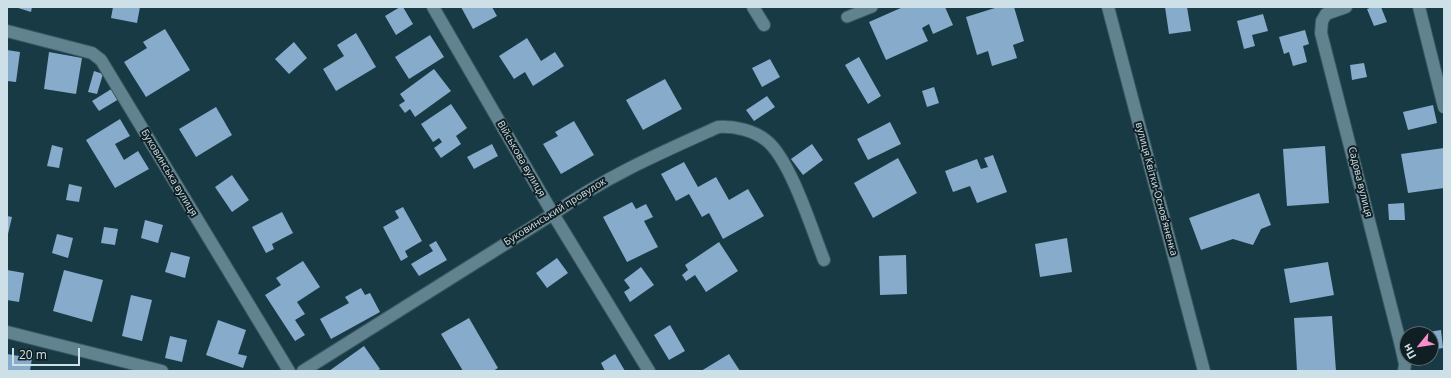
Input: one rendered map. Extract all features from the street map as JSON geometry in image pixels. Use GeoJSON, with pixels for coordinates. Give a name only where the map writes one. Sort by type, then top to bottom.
{"type":"FeatureCollection","features":[{"type":"Feature","properties":{"kind":"street","name":"Військова вулиця"},"geometry":{"type":"LineString","coordinates":[[433,7],[553,214],[649,371]]}},
{"type":"Feature","properties":{"kind":"street"},"geometry":{"type":"LineString","coordinates":[[753,7],[764,25]]}},
{"type":"Feature","properties":{"kind":"street","name":"вулиця Квітки-Основ’яненка"},"geometry":{"type":"LineString","coordinates":[[1108,7],[1204,371]]}},
{"type":"Feature","properties":{"kind":"street","name":"Садова вулиця"},"geometry":{"type":"LineString","coordinates":[[1346,7],[1326,14],[1322,21],[1321,32],[1400,342],[1405,364],[1404,371]]}},
{"type":"Feature","properties":{"kind":"street"},"geometry":{"type":"LineString","coordinates":[[1419,7],[1444,107]]}},
{"type":"Feature","properties":{"kind":"street","name":"Буковинська вулиця"},"geometry":{"type":"LineString","coordinates":[[7,31],[92,53],[101,60],[289,371]]}},
{"type":"Feature","properties":{"kind":"street","name":"Буковинський провулок"},"geometry":{"type":"LineString","coordinates":[[303,371],[553,214],[586,190],[641,161],[718,127],[732,126],[749,132],[767,141],[780,156],[803,206],[824,260]]}},
{"type":"Feature","properties":{"kind":"street"},"geometry":{"type":"LineString","coordinates":[[7,332],[162,371]]}},
{"type":"Feature","properties":{"kind":"lane"},"geometry":{"type":"LineString","coordinates":[[847,18],[872,7]]}},
{"type":"Feature","properties":{"kind":"building"},"geometry":{"type":"Polygon","coordinates":[[[15,7],[32,7],[31,12],[15,7]]]}},
{"type":"Feature","properties":{"kind":"building"},"geometry":{"type":"Polygon","coordinates":[[[113,7],[140,7],[137,23],[111,18],[113,7]]]}},
{"type":"Feature","properties":{"kind":"building"},"geometry":{"type":"Polygon","coordinates":[[[400,7],[403,7],[413,24],[396,35],[385,16],[400,7]]]}},
{"type":"Feature","properties":{"kind":"building"},"geometry":{"type":"Polygon","coordinates":[[[461,7],[492,7],[497,16],[473,29],[461,7]]]}},
{"type":"Feature","properties":{"kind":"building"},"geometry":{"type":"Polygon","coordinates":[[[903,7],[945,7],[953,25],[933,34],[929,24],[922,28],[928,41],[886,60],[869,22],[903,7]]]}},
{"type":"Feature","properties":{"kind":"building"},"geometry":{"type":"Polygon","coordinates":[[[998,7],[1014,7],[1024,41],[1013,45],[1017,58],[992,66],[988,51],[977,55],[966,17],[998,7]]]}},
{"type":"Feature","properties":{"kind":"building"},"geometry":{"type":"Polygon","coordinates":[[[1165,7],[1187,7],[1191,31],[1169,34],[1165,7]]]}},
{"type":"Feature","properties":{"kind":"building"},"geometry":{"type":"Polygon","coordinates":[[[1381,7],[1387,22],[1374,26],[1367,9],[1381,7]]]}},
{"type":"Feature","properties":{"kind":"building"},"geometry":{"type":"Polygon","coordinates":[[[1263,14],[1268,31],[1252,35],[1255,46],[1244,49],[1237,21],[1263,14]]]}},
{"type":"Feature","properties":{"kind":"building"},"geometry":{"type":"Polygon","coordinates":[[[165,29],[190,70],[146,97],[124,62],[147,48],[143,42],[165,29]]]}},
{"type":"Feature","properties":{"kind":"building"},"geometry":{"type":"Polygon","coordinates":[[[1305,30],[1309,44],[1303,46],[1307,62],[1293,66],[1289,52],[1284,54],[1279,37],[1305,30]]]}},
{"type":"Feature","properties":{"kind":"building"},"geometry":{"type":"Polygon","coordinates":[[[356,33],[376,67],[336,91],[323,69],[344,56],[337,45],[356,33]]]}},
{"type":"Feature","properties":{"kind":"building"},"geometry":{"type":"Polygon","coordinates":[[[430,35],[444,57],[409,79],[395,57],[430,35]]]}},
{"type":"Feature","properties":{"kind":"building"},"geometry":{"type":"Polygon","coordinates":[[[527,38],[541,61],[555,52],[564,66],[533,86],[525,72],[514,79],[499,56],[527,38]]]}},
{"type":"Feature","properties":{"kind":"building"},"geometry":{"type":"Polygon","coordinates":[[[294,42],[307,58],[289,74],[275,59],[294,42]]]}},
{"type":"Feature","properties":{"kind":"building"},"geometry":{"type":"Polygon","coordinates":[[[7,50],[20,52],[16,82],[7,81],[7,50]]]}},
{"type":"Feature","properties":{"kind":"building"},"geometry":{"type":"Polygon","coordinates":[[[49,52],[82,58],[76,94],[44,89],[49,52]]]}},
{"type":"Feature","properties":{"kind":"building"},"geometry":{"type":"Polygon","coordinates":[[[859,57],[881,96],[868,104],[845,65],[859,57]]]}},
{"type":"Feature","properties":{"kind":"building"},"geometry":{"type":"Polygon","coordinates":[[[770,59],[780,77],[762,87],[752,68],[770,59]]]}},
{"type":"Feature","properties":{"kind":"building"},"geometry":{"type":"Polygon","coordinates":[[[1364,63],[1367,77],[1352,80],[1350,65],[1364,63]]]}},
{"type":"Feature","properties":{"kind":"building"},"geometry":{"type":"Polygon","coordinates":[[[434,69],[451,91],[415,117],[410,109],[405,113],[399,105],[405,101],[400,94],[434,69]]]}},
{"type":"Feature","properties":{"kind":"building"},"geometry":{"type":"Polygon","coordinates":[[[94,71],[103,74],[97,94],[88,92],[94,71]]]}},
{"type":"Feature","properties":{"kind":"building"},"geometry":{"type":"Polygon","coordinates":[[[665,79],[682,109],[643,130],[626,100],[665,79]]]}},
{"type":"Feature","properties":{"kind":"building"},"geometry":{"type":"Polygon","coordinates":[[[934,87],[939,103],[927,107],[922,91],[934,87]]]}},
{"type":"Feature","properties":{"kind":"building"},"geometry":{"type":"Polygon","coordinates":[[[113,88],[119,99],[99,111],[92,101],[113,88]]]}},
{"type":"Feature","properties":{"kind":"building"},"geometry":{"type":"Polygon","coordinates":[[[767,96],[775,107],[754,121],[746,110],[767,96]]]}},
{"type":"Feature","properties":{"kind":"building"},"geometry":{"type":"Polygon","coordinates":[[[451,104],[467,128],[456,136],[461,144],[441,158],[434,148],[442,142],[439,138],[433,142],[421,124],[451,104]]]}},
{"type":"Feature","properties":{"kind":"building"},"geometry":{"type":"Polygon","coordinates":[[[1433,105],[1437,123],[1408,130],[1403,112],[1433,105]]]}},
{"type":"Feature","properties":{"kind":"building"},"geometry":{"type":"Polygon","coordinates":[[[216,107],[232,135],[196,157],[179,129],[216,107]]]}},
{"type":"Feature","properties":{"kind":"building"},"geometry":{"type":"Polygon","coordinates":[[[120,119],[130,136],[115,144],[124,160],[138,151],[149,169],[115,188],[86,140],[120,119]]]}},
{"type":"Feature","properties":{"kind":"building"},"geometry":{"type":"Polygon","coordinates":[[[574,121],[594,155],[561,174],[543,144],[558,136],[555,132],[574,121]]]}},
{"type":"Feature","properties":{"kind":"building"},"geometry":{"type":"Polygon","coordinates":[[[890,122],[901,144],[868,160],[857,139],[890,122]]]}},
{"type":"Feature","properties":{"kind":"building"},"geometry":{"type":"Polygon","coordinates":[[[492,144],[498,156],[474,169],[467,157],[492,144]]]}},
{"type":"Feature","properties":{"kind":"building"},"geometry":{"type":"Polygon","coordinates":[[[812,144],[823,160],[803,175],[791,159],[812,144]]]}},
{"type":"Feature","properties":{"kind":"building"},"geometry":{"type":"Polygon","coordinates":[[[52,145],[63,148],[59,168],[47,166],[52,145]]]}},
{"type":"Feature","properties":{"kind":"building"},"geometry":{"type":"Polygon","coordinates":[[[1325,146],[1329,203],[1287,206],[1283,149],[1325,146]]]}},
{"type":"Feature","properties":{"kind":"building"},"geometry":{"type":"Polygon","coordinates":[[[1444,148],[1444,188],[1408,193],[1401,154],[1444,148]]]}},
{"type":"Feature","properties":{"kind":"building"},"geometry":{"type":"Polygon","coordinates":[[[993,155],[1007,192],[977,203],[970,186],[953,192],[945,171],[977,159],[981,169],[988,167],[984,158],[993,155]]]}},
{"type":"Feature","properties":{"kind":"building"},"geometry":{"type":"Polygon","coordinates":[[[898,158],[917,193],[873,218],[854,183],[898,158]]]}},
{"type":"Feature","properties":{"kind":"building"},"geometry":{"type":"Polygon","coordinates":[[[684,162],[698,187],[716,177],[729,200],[748,189],[764,216],[723,239],[709,213],[702,217],[689,194],[676,201],[661,174],[684,162]]]}},
{"type":"Feature","properties":{"kind":"building"},"geometry":{"type":"Polygon","coordinates":[[[232,175],[249,200],[232,212],[215,187],[232,175]]]}},
{"type":"Feature","properties":{"kind":"building"},"geometry":{"type":"Polygon","coordinates":[[[69,184],[82,187],[79,202],[66,200],[69,184]]]}},
{"type":"Feature","properties":{"kind":"building"},"geometry":{"type":"Polygon","coordinates":[[[1259,193],[1271,225],[1261,229],[1253,245],[1233,239],[1201,250],[1189,218],[1259,193]]]}},
{"type":"Feature","properties":{"kind":"building"},"geometry":{"type":"Polygon","coordinates":[[[632,202],[636,209],[646,204],[653,217],[644,221],[658,247],[627,262],[603,217],[632,202]]]}},
{"type":"Feature","properties":{"kind":"building"},"geometry":{"type":"Polygon","coordinates":[[[1404,203],[1405,220],[1389,220],[1388,204],[1404,203]]]}},
{"type":"Feature","properties":{"kind":"building"},"geometry":{"type":"Polygon","coordinates":[[[403,207],[422,241],[405,251],[408,257],[401,261],[383,227],[399,218],[395,211],[403,207]]]}},
{"type":"Feature","properties":{"kind":"building"},"geometry":{"type":"Polygon","coordinates":[[[282,212],[293,233],[272,244],[274,249],[266,253],[252,227],[282,212]]]}},
{"type":"Feature","properties":{"kind":"building"},"geometry":{"type":"Polygon","coordinates":[[[7,216],[12,217],[8,234],[7,234],[7,216]]]}},
{"type":"Feature","properties":{"kind":"building"},"geometry":{"type":"Polygon","coordinates":[[[145,220],[163,225],[158,243],[141,238],[145,220]]]}},
{"type":"Feature","properties":{"kind":"building"},"geometry":{"type":"Polygon","coordinates":[[[104,227],[118,229],[115,245],[101,243],[104,227]]]}},
{"type":"Feature","properties":{"kind":"building"},"geometry":{"type":"Polygon","coordinates":[[[57,234],[73,238],[68,258],[52,253],[57,234]]]}},
{"type":"Feature","properties":{"kind":"building"},"geometry":{"type":"Polygon","coordinates":[[[1067,238],[1072,272],[1040,277],[1035,244],[1067,238]]]}},
{"type":"Feature","properties":{"kind":"building"},"geometry":{"type":"Polygon","coordinates":[[[436,241],[447,260],[419,276],[411,264],[433,251],[429,245],[436,241]]]}},
{"type":"Feature","properties":{"kind":"building"},"geometry":{"type":"Polygon","coordinates":[[[719,242],[738,271],[706,292],[695,275],[686,281],[682,275],[688,270],[685,265],[719,242]]]}},
{"type":"Feature","properties":{"kind":"building"},"geometry":{"type":"Polygon","coordinates":[[[171,252],[190,257],[185,278],[165,272],[171,252]]]}},
{"type":"Feature","properties":{"kind":"building"},"geometry":{"type":"Polygon","coordinates":[[[906,255],[907,294],[880,295],[879,256],[906,255]]]}},
{"type":"Feature","properties":{"kind":"building"},"geometry":{"type":"Polygon","coordinates":[[[557,258],[568,273],[547,288],[536,273],[557,258]]]}},
{"type":"Feature","properties":{"kind":"building"},"geometry":{"type":"Polygon","coordinates":[[[303,261],[320,287],[297,302],[305,314],[295,320],[305,335],[295,341],[265,295],[281,285],[276,278],[303,261]]]}},
{"type":"Feature","properties":{"kind":"building"},"geometry":{"type":"Polygon","coordinates":[[[1328,262],[1334,295],[1290,303],[1284,269],[1328,262]]]}},
{"type":"Feature","properties":{"kind":"building"},"geometry":{"type":"Polygon","coordinates":[[[641,267],[654,285],[630,302],[624,292],[630,288],[624,280],[641,267]]]}},
{"type":"Feature","properties":{"kind":"building"},"geometry":{"type":"Polygon","coordinates":[[[7,270],[24,273],[19,302],[7,300],[7,270]]]}},
{"type":"Feature","properties":{"kind":"building"},"geometry":{"type":"Polygon","coordinates":[[[64,270],[103,280],[92,322],[53,311],[64,270]]]}},
{"type":"Feature","properties":{"kind":"building"},"geometry":{"type":"Polygon","coordinates":[[[361,288],[365,295],[370,293],[380,312],[331,339],[320,319],[349,303],[345,297],[361,288]]]}},
{"type":"Feature","properties":{"kind":"building"},"geometry":{"type":"Polygon","coordinates":[[[131,295],[152,300],[142,341],[122,336],[131,295]]]}},
{"type":"Feature","properties":{"kind":"building"},"geometry":{"type":"Polygon","coordinates":[[[1332,316],[1336,371],[1297,371],[1294,318],[1332,316]]]}},
{"type":"Feature","properties":{"kind":"building"},"geometry":{"type":"Polygon","coordinates":[[[469,318],[498,368],[493,371],[463,371],[441,334],[469,318]]]}},
{"type":"Feature","properties":{"kind":"building"},"geometry":{"type":"Polygon","coordinates":[[[218,320],[246,330],[238,354],[247,356],[243,368],[206,355],[218,320]]]}},
{"type":"Feature","properties":{"kind":"building"},"geometry":{"type":"Polygon","coordinates":[[[670,325],[685,351],[669,360],[654,335],[670,325]]]}},
{"type":"Feature","properties":{"kind":"building"},"geometry":{"type":"Polygon","coordinates":[[[1439,330],[1441,330],[1443,348],[1439,349],[1439,330]]]}},
{"type":"Feature","properties":{"kind":"building"},"geometry":{"type":"Polygon","coordinates":[[[170,336],[187,340],[182,362],[165,358],[170,336]]]}},
{"type":"Feature","properties":{"kind":"building"},"geometry":{"type":"Polygon","coordinates":[[[364,346],[380,369],[377,371],[329,371],[364,346]]]}},
{"type":"Feature","properties":{"kind":"building"},"geometry":{"type":"Polygon","coordinates":[[[7,354],[32,358],[30,371],[7,371],[7,354]]]}},
{"type":"Feature","properties":{"kind":"building"},"geometry":{"type":"Polygon","coordinates":[[[615,354],[625,371],[605,371],[601,363],[615,354]]]}},
{"type":"Feature","properties":{"kind":"building"},"geometry":{"type":"Polygon","coordinates":[[[729,354],[740,371],[701,371],[729,354]]]}}]}
